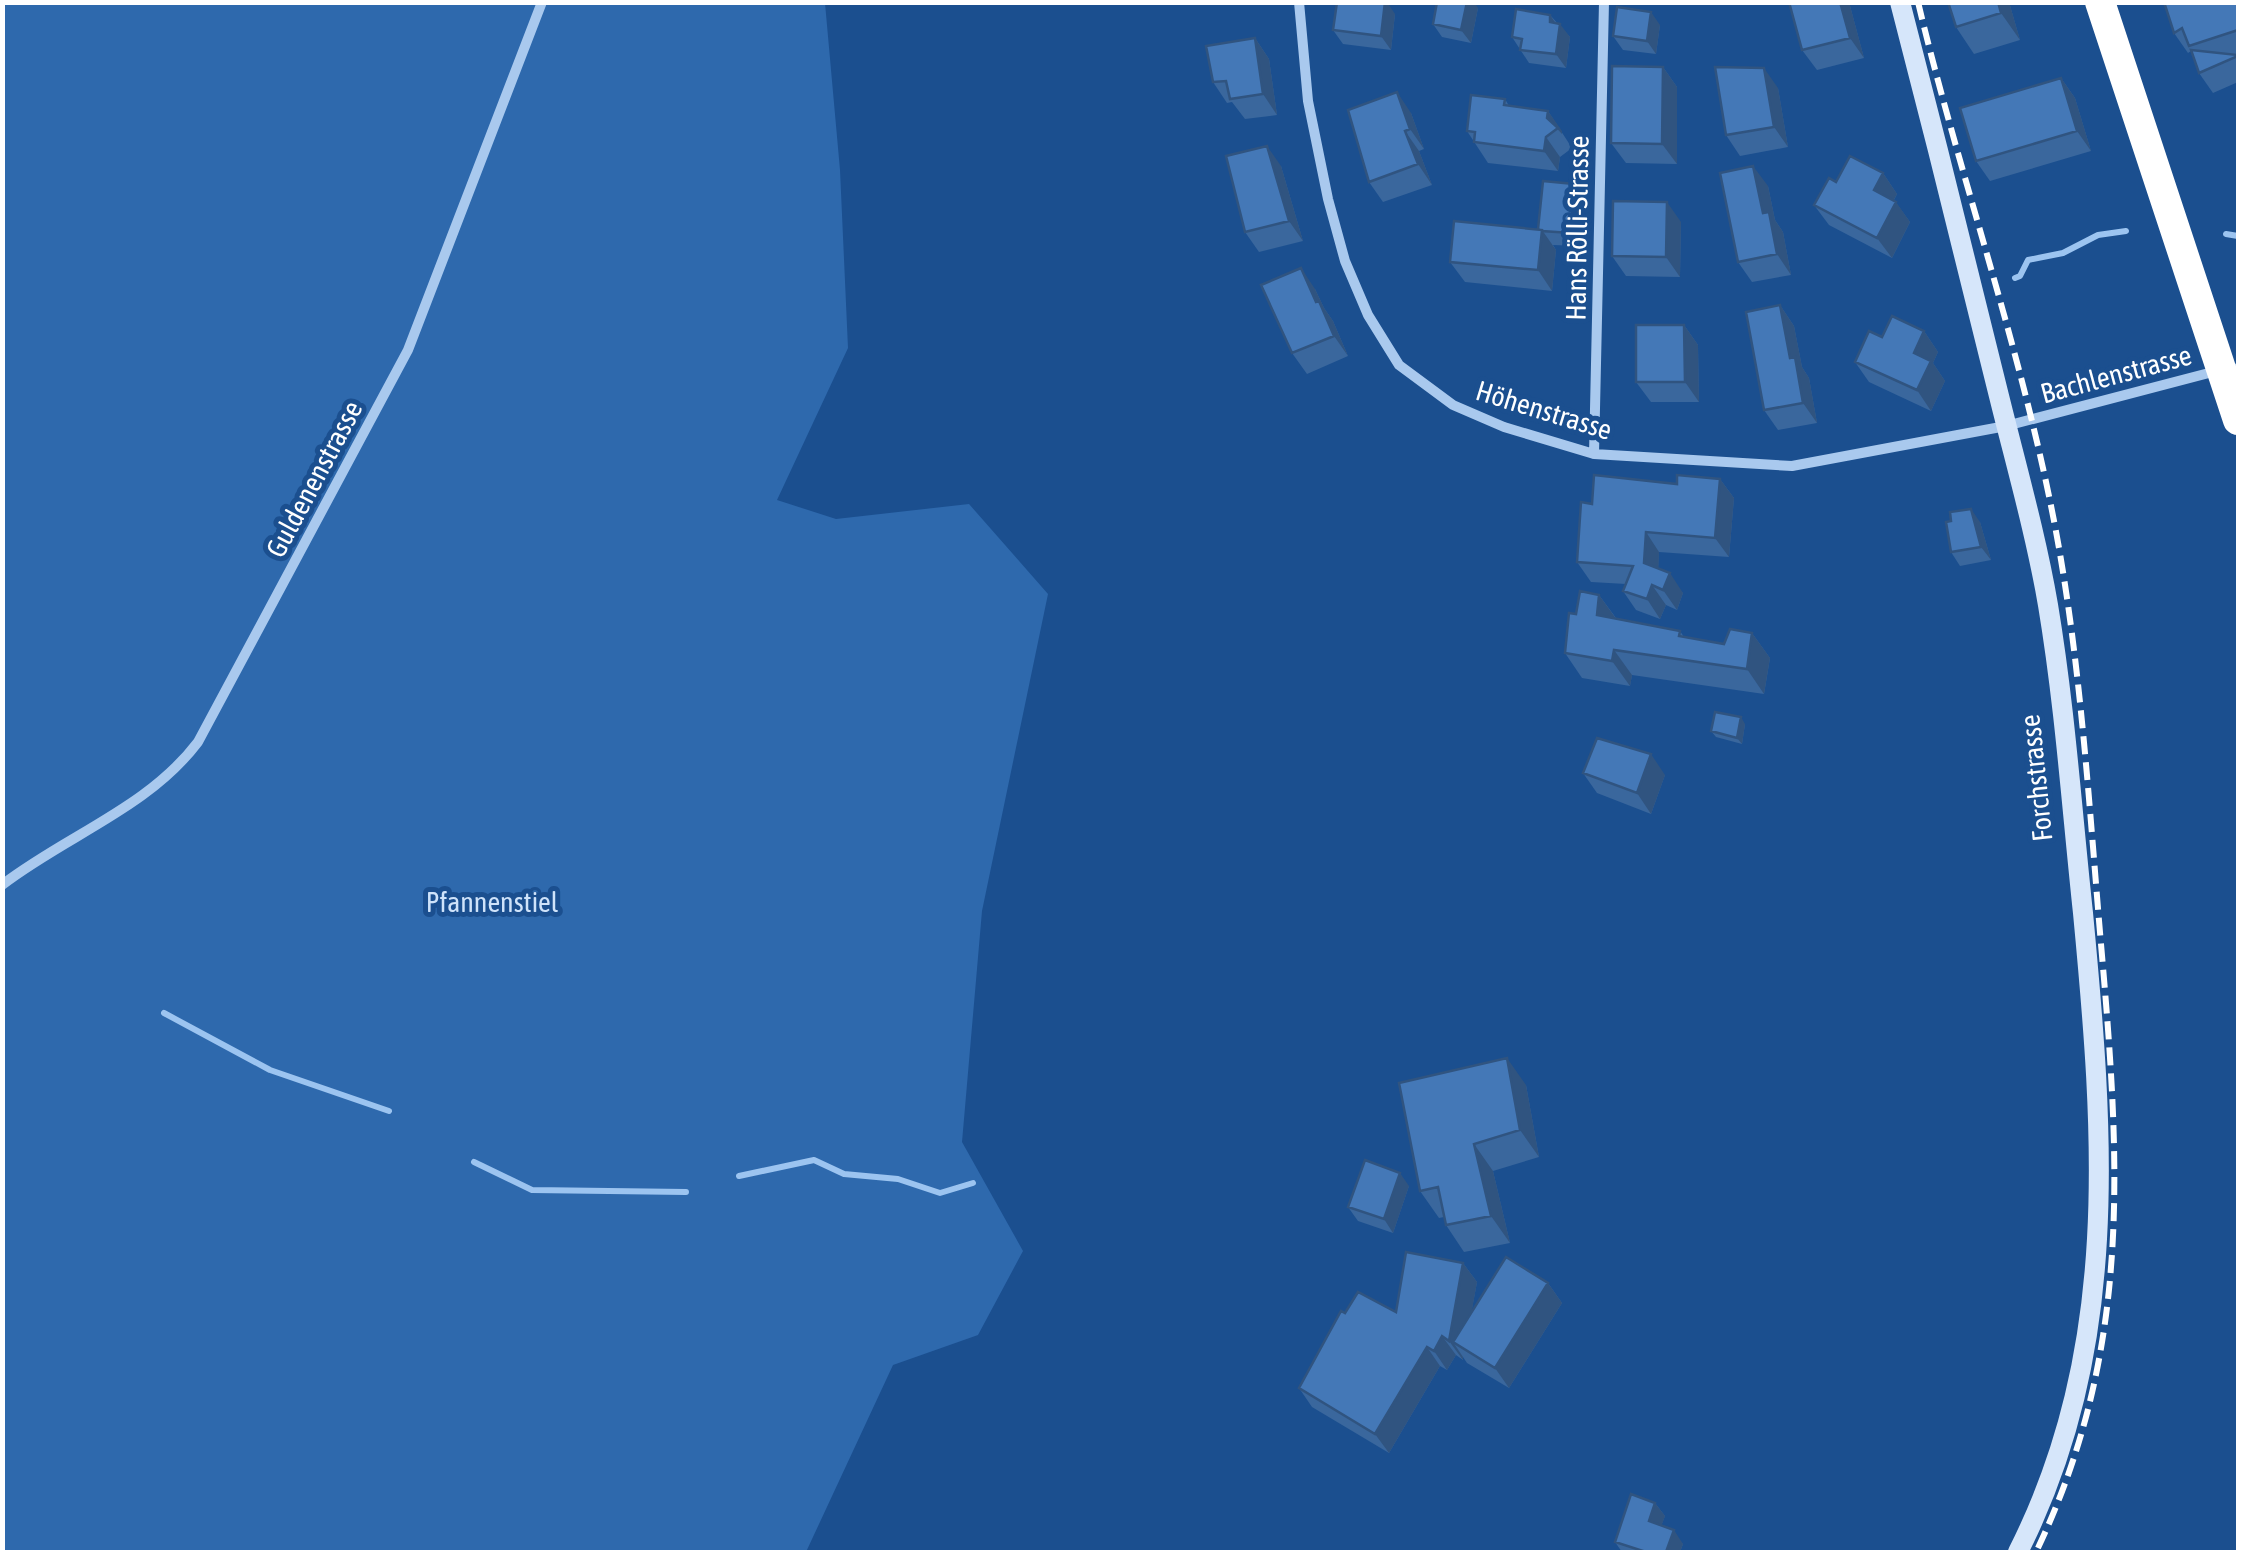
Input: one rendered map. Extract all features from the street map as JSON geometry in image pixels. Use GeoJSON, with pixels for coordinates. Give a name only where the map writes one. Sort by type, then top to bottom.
{"type":"FeatureCollection","features":[{"type":"Feature","properties":{"kind":"highway"},"geometry":{"type":"LineString","coordinates":[[2100,2],[2238,420]]}},
{"type":"Feature","properties":{"kind":"highway"},"geometry":{"type":"LineString","coordinates":[[2121,2],[2238,352]]}},
{"type":"Feature","properties":{"kind":"main road","name":"Forchstrasse"},"geometry":{"type":"LineString","coordinates":[[1900,2],[2048,603],[2088,975],[2099,1144],[2099,1243],[2082,1368],[2056,1460],[2018,1552]]}},
{"type":"Feature","properties":{"kind":"street","name":"Guldenenstrasse"},"geometry":{"type":"LineString","coordinates":[[2,884],[142,797],[183,762],[198,742],[408,350],[542,2]]}},
{"type":"Feature","properties":{"kind":"street","name":"Höhenstrasse"},"geometry":{"type":"LineString","coordinates":[[1299,2],[1308,101],[1345,261],[1368,316],[1398,365],[1453,406],[1504,427],[1594,454],[1792,466],[2006,426]]}},
{"type":"Feature","properties":{"kind":"street","name":"Hans Rölli-Strasse"},"geometry":{"type":"LineString","coordinates":[[1594,454],[1604,2]]}},
{"type":"Feature","properties":{"kind":"street","name":"Bachlenstrasse"},"geometry":{"type":"LineString","coordinates":[[2006,426],[2238,368]]}},
{"type":"Feature","properties":{"kind":"green space","name":"Pfannenstiel"},"geometry":{"type":"Polygon","coordinates":[[[3,3],[825,3],[840,170],[848,348],[777,500],[836,519],[969,504],[1048,594],[982,911],[962,1142],[1023,1251],[978,1335],[893,1365],[806,1552],[3,1552],[3,3]]]}},
{"type":"Feature","properties":{"kind":"building"},"geometry":{"type":"Polygon","coordinates":[[[1337,2],[1385,2],[1381,36],[1333,30],[1337,2]]]}},
{"type":"Feature","properties":{"kind":"building"},"geometry":{"type":"Polygon","coordinates":[[[1437,2],[1467,2],[1461,30],[1433,24],[1437,2]]]}},
{"type":"Feature","properties":{"kind":"building"},"geometry":{"type":"Polygon","coordinates":[[[1789,2],[1840,2],[1850,38],[1802,50],[1789,2]]]}},
{"type":"Feature","properties":{"kind":"building"},"geometry":{"type":"Polygon","coordinates":[[[1948,2],[1998,2],[2001,13],[1956,27],[1948,2]]]}},
{"type":"Feature","properties":{"kind":"building"},"geometry":{"type":"Polygon","coordinates":[[[2164,2],[2238,2],[2238,30],[2189,46],[2182,28],[2174,33],[2164,2]]]}},
{"type":"Feature","properties":{"kind":"building"},"geometry":{"type":"Polygon","coordinates":[[[1617,7],[1651,12],[1647,41],[1613,36],[1617,7]]]}},
{"type":"Feature","properties":{"kind":"building"},"geometry":{"type":"Polygon","coordinates":[[[1516,9],[1550,15],[1550,22],[1560,24],[1556,54],[1520,50],[1522,39],[1512,37],[1516,9]]]}},
{"type":"Feature","properties":{"kind":"building"},"geometry":{"type":"Polygon","coordinates":[[[1255,38],[1263,94],[1230,99],[1226,81],[1213,82],[1206,46],[1255,38]]]}},
{"type":"Feature","properties":{"kind":"building"},"geometry":{"type":"Polygon","coordinates":[[[2191,50],[2238,55],[2238,56],[2199,73],[2191,50]]]}},
{"type":"Feature","properties":{"kind":"building"},"geometry":{"type":"Polygon","coordinates":[[[1612,66],[1663,67],[1662,144],[1611,143],[1612,66]]]}},
{"type":"Feature","properties":{"kind":"building"},"geometry":{"type":"Polygon","coordinates":[[[1715,67],[1764,68],[1774,127],[1726,135],[1715,67]]]}},
{"type":"Feature","properties":{"kind":"building"},"geometry":{"type":"Polygon","coordinates":[[[2061,78],[2077,131],[1976,161],[1960,108],[2061,78]]]}},
{"type":"Feature","properties":{"kind":"building"},"geometry":{"type":"Polygon","coordinates":[[[1397,92],[1410,129],[1405,131],[1418,164],[1369,182],[1348,110],[1397,92]]]}},
{"type":"Feature","properties":{"kind":"building"},"geometry":{"type":"Polygon","coordinates":[[[1471,95],[1505,99],[1504,105],[1548,111],[1547,118],[1558,128],[1546,137],[1544,151],[1474,142],[1475,132],[1467,131],[1471,95]]]}},
{"type":"Feature","properties":{"kind":"building"},"geometry":{"type":"Polygon","coordinates":[[[1267,146],[1289,221],[1245,232],[1226,156],[1267,146]]]}},
{"type":"Feature","properties":{"kind":"building"},"geometry":{"type":"Polygon","coordinates":[[[1850,156],[1883,173],[1874,190],[1896,202],[1877,238],[1814,205],[1829,178],[1836,182],[1850,156]]]}},
{"type":"Feature","properties":{"kind":"building"},"geometry":{"type":"Polygon","coordinates":[[[1753,166],[1763,213],[1769,212],[1777,254],[1738,262],[1720,173],[1753,166]]]}},
{"type":"Feature","properties":{"kind":"building"},"geometry":{"type":"Polygon","coordinates":[[[1543,181],[1574,184],[1571,233],[1538,229],[1543,181]]]}},
{"type":"Feature","properties":{"kind":"building"},"geometry":{"type":"Polygon","coordinates":[[[1613,201],[1667,202],[1666,257],[1612,256],[1613,201]]]}},
{"type":"Feature","properties":{"kind":"building"},"geometry":{"type":"Polygon","coordinates":[[[1454,221],[1542,230],[1538,270],[1450,262],[1454,221]]]}},
{"type":"Feature","properties":{"kind":"building"},"geometry":{"type":"Polygon","coordinates":[[[1301,268],[1334,336],[1292,353],[1261,285],[1301,268]]]}},
{"type":"Feature","properties":{"kind":"building"},"geometry":{"type":"Polygon","coordinates":[[[1780,305],[1803,403],[1764,410],[1746,312],[1780,305]]]}},
{"type":"Feature","properties":{"kind":"building"},"geometry":{"type":"Polygon","coordinates":[[[1892,316],[1924,331],[1914,353],[1931,361],[1917,390],[1855,362],[1869,331],[1882,337],[1892,316]]]}},
{"type":"Feature","properties":{"kind":"building"},"geometry":{"type":"Polygon","coordinates":[[[1636,325],[1684,325],[1685,382],[1636,382],[1636,325]]]}},
{"type":"Feature","properties":{"kind":"building"},"geometry":{"type":"Polygon","coordinates":[[[1594,475],[1677,484],[1677,475],[1720,479],[1715,538],[1646,532],[1644,563],[1670,573],[1663,590],[1652,585],[1647,599],[1623,591],[1633,566],[1577,562],[1581,502],[1592,504],[1594,475]]]}},
{"type":"Feature","properties":{"kind":"building"},"geometry":{"type":"Polygon","coordinates":[[[1971,509],[1981,547],[1951,552],[1946,522],[1951,521],[1950,512],[1971,509]]]}},
{"type":"Feature","properties":{"kind":"building"},"geometry":{"type":"Polygon","coordinates":[[[1580,591],[1599,595],[1597,615],[1680,631],[1679,636],[1724,644],[1730,629],[1752,633],[1747,669],[1614,650],[1612,661],[1565,653],[1569,613],[1576,614],[1580,591]]]}},
{"type":"Feature","properties":{"kind":"building"},"geometry":{"type":"Polygon","coordinates":[[[1715,712],[1741,717],[1737,738],[1711,731],[1715,712]]]}},
{"type":"Feature","properties":{"kind":"building"},"geometry":{"type":"Polygon","coordinates":[[[1597,738],[1651,754],[1637,793],[1583,773],[1597,738]]]}},
{"type":"Feature","properties":{"kind":"building"},"geometry":{"type":"Polygon","coordinates":[[[1507,1058],[1520,1130],[1474,1144],[1491,1216],[1446,1225],[1438,1187],[1420,1191],[1399,1083],[1507,1058]]]}},
{"type":"Feature","properties":{"kind":"building"},"geometry":{"type":"Polygon","coordinates":[[[1365,1160],[1400,1173],[1384,1219],[1348,1207],[1365,1160]]]}},
{"type":"Feature","properties":{"kind":"building"},"geometry":{"type":"Polygon","coordinates":[[[1406,1252],[1463,1263],[1449,1341],[1442,1336],[1434,1351],[1427,1347],[1375,1434],[1299,1388],[1341,1311],[1345,1313],[1358,1292],[1396,1312],[1406,1252]]]}},
{"type":"Feature","properties":{"kind":"building"},"geometry":{"type":"Polygon","coordinates":[[[1506,1257],[1548,1283],[1495,1368],[1453,1342],[1506,1257]]]}},
{"type":"Feature","properties":{"kind":"building"},"geometry":{"type":"Polygon","coordinates":[[[1631,1494],[1655,1503],[1649,1521],[1674,1530],[1666,1552],[1646,1552],[1615,1542],[1631,1494]]]}},
{"type":"Feature","properties":{"kind":"waterway"},"geometry":{"type":"LineString","coordinates":[[2015,278],[2028,260],[2063,253],[2098,235],[2126,231]]}},
{"type":"Feature","properties":{"kind":"waterway"},"geometry":{"type":"LineString","coordinates":[[2226,234],[2238,236]]}},
{"type":"Feature","properties":{"kind":"waterway"},"geometry":{"type":"LineString","coordinates":[[164,1013],[270,1070],[389,1111]]}},
{"type":"Feature","properties":{"kind":"waterway"},"geometry":{"type":"LineString","coordinates":[[739,1176],[814,1160],[844,1174],[898,1179],[940,1193],[973,1183]]}},
{"type":"Feature","properties":{"kind":"waterway"},"geometry":{"type":"LineString","coordinates":[[474,1162],[532,1190],[686,1192]]}},
{"type":"Feature","properties":{"kind":"railway"},"geometry":{"type":"LineString","coordinates":[[1918,2],[2008,328],[2055,526],[2078,682],[2108,1024],[2114,1178],[2112,1254],[2104,1328],[2090,1402],[2067,1477],[2036,1552]]}}]}
